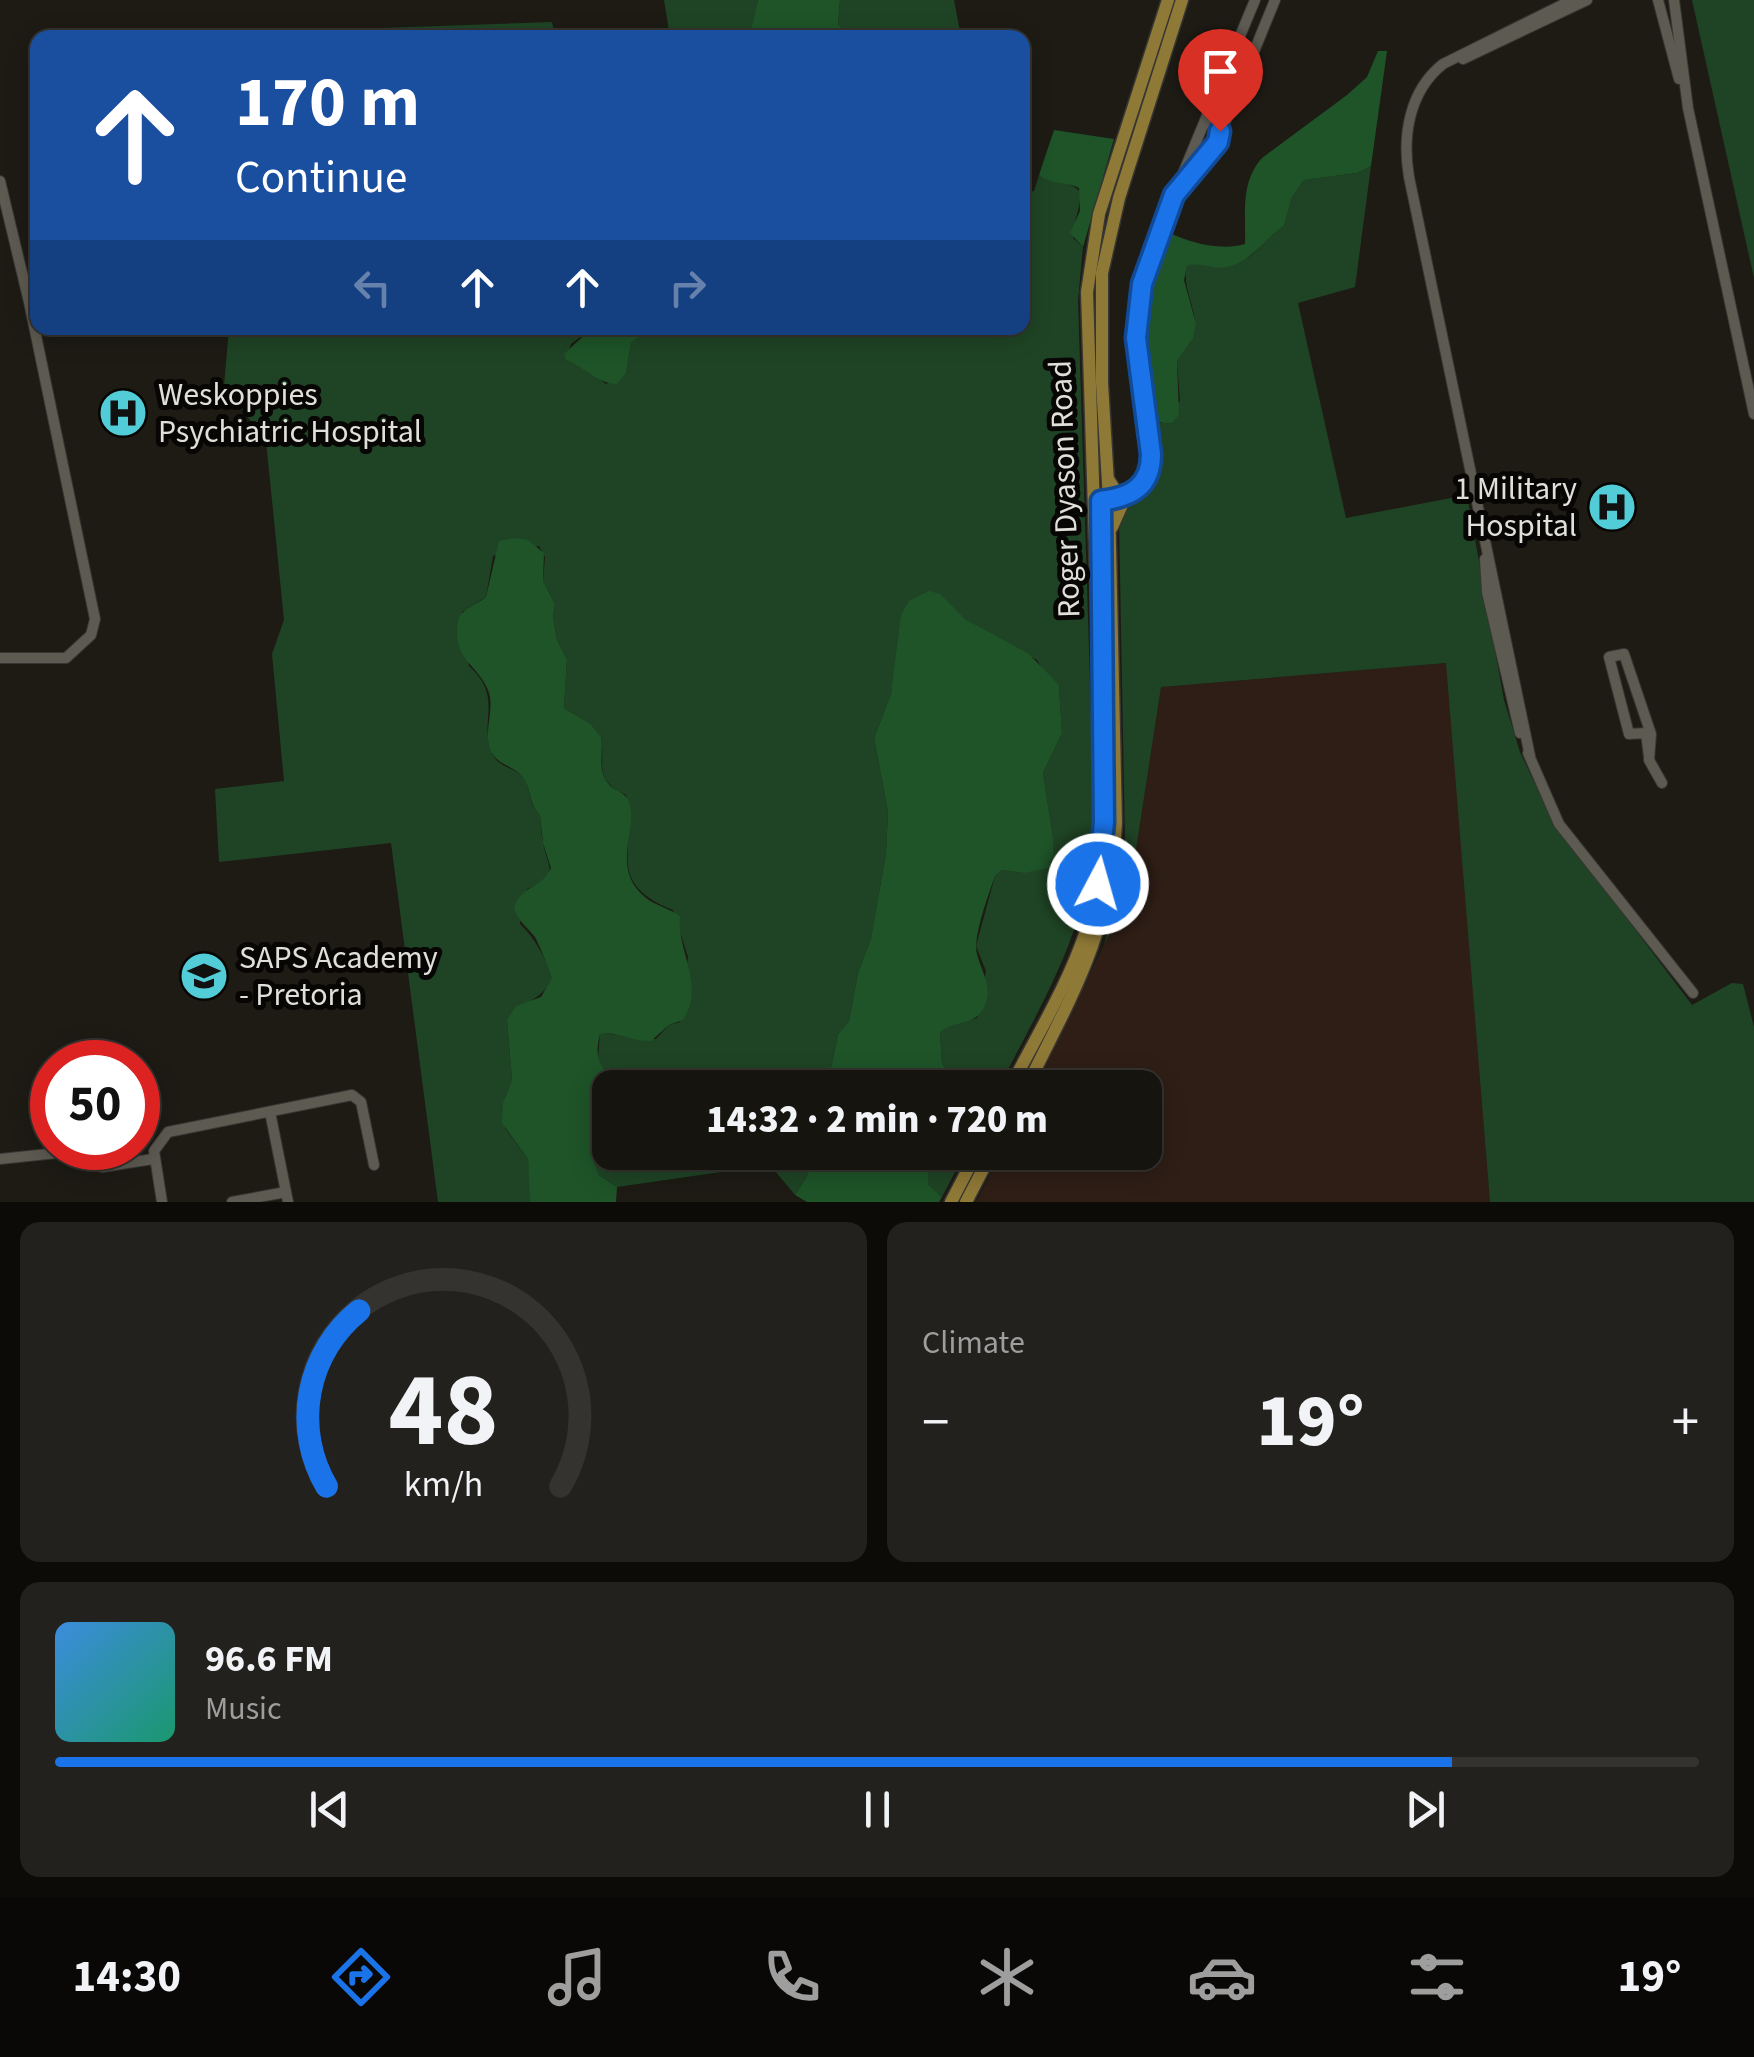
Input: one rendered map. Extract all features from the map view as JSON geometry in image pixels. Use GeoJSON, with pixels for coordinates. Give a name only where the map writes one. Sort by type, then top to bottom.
{"type":"FeatureCollection","features":[{"type":"Feature","properties":{"kind":"main road","name":"Roger Dyason Road"},"geometry":{"type":"LineString","coordinates":[[1019,1070],[1074,961],[1093,907],[1104,822],[1086,292],[1092,239],[1168,0]]}},
{"type":"Feature","properties":{"kind":"main road","name":"Roger Dyason Road"},"geometry":{"type":"LineString","coordinates":[[1035,1070],[1094,946],[1114,860],[1102,273],[1119,198],[1182,0]]}},
{"type":"Feature","properties":{"kind":"main road"},"geometry":{"type":"LineString","coordinates":[[1088,380],[1105,501],[1105,640],[1100,693]]}},
{"type":"Feature","properties":{"kind":"main road"},"geometry":{"type":"LineString","coordinates":[[1107,472],[1114,490],[1126,496],[1110,532]]}},
{"type":"Feature","properties":{"kind":"main road"},"geometry":{"type":"LineString","coordinates":[[951,1202],[967,1170]]}},
{"type":"Feature","properties":{"kind":"main road"},"geometry":{"type":"LineString","coordinates":[[966,1202],[983,1170]]}},
{"type":"Feature","properties":{"kind":"street"},"geometry":{"type":"LineString","coordinates":[[1105,501],[1126,496],[1144,484],[1151,466],[1136,321],[1142,284],[1174,195],[1255,0]]}},
{"type":"Feature","properties":{"kind":"street"},"geometry":{"type":"LineString","coordinates":[[1174,195],[1218,142],[1276,0]]}},
{"type":"Feature","properties":{"kind":"street"},"geometry":{"type":"LineString","coordinates":[[1572,0],[1450,59],[1436,70],[1422,89],[1409,121],[1406,163],[1487,548],[1487,592],[1517,724],[1559,824],[1693,993]]}},
{"type":"Feature","properties":{"kind":"street"},"geometry":{"type":"LineString","coordinates":[[1422,89],[1454,64],[1588,0]]}},
{"type":"Feature","properties":{"kind":"street"},"geometry":{"type":"LineString","coordinates":[[1658,0],[1688,108],[1754,414]]}},
{"type":"Feature","properties":{"kind":"street"},"geometry":{"type":"LineString","coordinates":[[1674,0],[1688,108]]}},
{"type":"Feature","properties":{"kind":"street"},"geometry":{"type":"LineString","coordinates":[[1206,122],[1220,131]]}},
{"type":"Feature","properties":{"kind":"street"},"geometry":{"type":"LineString","coordinates":[[0,181],[30,307]]}},
{"type":"Feature","properties":{"kind":"street"},"geometry":{"type":"LineString","coordinates":[[0,658],[66,658],[91,634],[95,619],[36,335]]}},
{"type":"Feature","properties":{"kind":"street"},"geometry":{"type":"LineString","coordinates":[[1649,757],[1651,734],[1624,654],[1609,656],[1628,734],[1646,733],[1649,757],[1662,783]]}},
{"type":"Feature","properties":{"kind":"street"},"geometry":{"type":"LineString","coordinates":[[160,1141],[168,1132],[355,1096],[360,1102],[374,1165]]}},
{"type":"Feature","properties":{"kind":"street"},"geometry":{"type":"LineString","coordinates":[[232,1202],[287,1197],[270,1112]]}},
{"type":"Feature","properties":{"kind":"street"},"geometry":{"type":"LineString","coordinates":[[0,1159],[30,1155]]}},
{"type":"Feature","properties":{"kind":"street"},"geometry":{"type":"LineString","coordinates":[[155,1170],[162,1202]]}},
{"type":"Feature","properties":{"kind":"shaded area"},"geometry":{"type":"Polygon","coordinates":[[[1447,663],[1490,1202],[976,1202],[992,1170],[1162,1170],[1162,1070],[1042,1070],[1129,895],[1161,687],[1447,663]]]}},
{"type":"Feature","properties":{"kind":"green space"},"geometry":{"type":"Polygon","coordinates":[[[664,0],[758,0],[751,30],[669,30],[664,0]]]}},
{"type":"Feature","properties":{"kind":"green space"},"geometry":{"type":"Polygon","coordinates":[[[758,0],[840,0],[838,24],[844,30],[751,30],[758,0]]]}},
{"type":"Feature","properties":{"kind":"green space"},"geometry":{"type":"Polygon","coordinates":[[[840,0],[954,0],[960,30],[844,30],[838,24],[840,0]]]}},
{"type":"Feature","properties":{"kind":"green space"},"geometry":{"type":"Polygon","coordinates":[[[1692,0],[1754,0],[1754,278],[1692,0]]]}},
{"type":"Feature","properties":{"kind":"green space"},"geometry":{"type":"Polygon","coordinates":[[[552,22],[554,30],[325,30],[552,22]]]}},
{"type":"Feature","properties":{"kind":"green space"},"geometry":{"type":"Polygon","coordinates":[[[1378,51],[1387,51],[1371,166],[1357,173],[1304,180],[1292,197],[1284,226],[1243,260],[1221,268],[1187,266],[1184,280],[1196,324],[1193,338],[1177,361],[1179,415],[1172,423],[1155,422],[1148,326],[1154,281],[1168,232],[1205,245],[1245,244],[1246,199],[1255,168],[1262,158],[1367,77],[1378,51]]]}},
{"type":"Feature","properties":{"kind":"green space"},"geometry":{"type":"Polygon","coordinates":[[[1054,130],[1114,139],[1083,247],[1070,233],[1080,211],[1079,188],[1039,175],[1054,130]]]}},
{"type":"Feature","properties":{"kind":"green space"},"geometry":{"type":"Polygon","coordinates":[[[1371,166],[1355,287],[1298,303],[1346,518],[1467,495],[1504,700],[1520,752],[1551,818],[1692,1005],[1732,983],[1743,984],[1754,1027],[1754,1202],[1490,1202],[1446,663],[1161,687],[1129,895],[1104,945],[1118,896],[1125,841],[1119,520],[1128,506],[1153,484],[1160,458],[1155,422],[1161,423],[1180,401],[1177,361],[1191,340],[1195,322],[1186,284],[1187,266],[1224,265],[1247,258],[1284,226],[1292,197],[1304,180],[1357,173],[1371,166]]]}},
{"type":"Feature","properties":{"kind":"green space"},"geometry":{"type":"Polygon","coordinates":[[[1039,175],[1071,185],[1080,192],[1073,238],[1083,247],[1078,300],[1095,840],[1071,938],[1008,1070],[946,1070],[940,1033],[949,1025],[977,1018],[986,971],[976,946],[995,876],[1002,870],[1024,873],[1053,837],[1043,773],[1062,733],[1059,685],[1037,660],[965,619],[936,593],[895,673],[874,738],[888,812],[886,853],[871,938],[858,973],[849,1021],[838,1034],[831,1070],[603,1070],[598,1060],[600,1033],[656,1039],[669,1025],[680,1022],[688,957],[673,910],[651,899],[630,875],[626,795],[604,777],[601,737],[591,724],[564,708],[567,659],[557,640],[555,604],[543,581],[545,557],[539,546],[493,556],[486,597],[462,612],[469,666],[486,689],[493,755],[499,763],[521,775],[540,815],[550,870],[545,880],[527,889],[520,924],[540,949],[553,978],[507,1020],[512,1080],[505,1098],[505,1128],[528,1159],[530,1202],[438,1202],[391,843],[219,862],[215,789],[284,781],[272,654],[284,620],[266,441],[224,386],[228,335],[583,335],[571,344],[566,360],[579,364],[606,384],[626,373],[631,343],[642,335],[1030,335],[1030,192],[1034,191],[1039,175]]]}},
{"type":"Feature","properties":{"kind":"green space"},"geometry":{"type":"Polygon","coordinates":[[[584,335],[642,335],[631,343],[626,373],[617,384],[603,381],[566,360],[564,354],[584,335]]]}},
{"type":"Feature","properties":{"kind":"green space"},"geometry":{"type":"Polygon","coordinates":[[[528,540],[544,553],[543,581],[555,604],[557,640],[567,659],[564,708],[591,724],[601,737],[604,776],[629,802],[627,862],[635,886],[646,898],[680,916],[692,994],[683,1020],[669,1025],[651,1041],[600,1034],[599,1058],[604,1070],[592,1070],[592,1170],[617,1187],[616,1202],[530,1202],[528,1159],[502,1123],[503,1103],[512,1080],[507,1020],[516,1006],[541,997],[552,978],[535,937],[514,908],[517,900],[551,868],[540,815],[525,781],[491,751],[488,690],[462,653],[457,634],[462,613],[486,597],[499,541],[528,540]]]}},
{"type":"Feature","properties":{"kind":"green space"},"geometry":{"type":"Polygon","coordinates":[[[929,591],[940,594],[965,619],[1029,654],[1059,685],[1062,733],[1043,773],[1053,855],[1048,868],[1024,873],[1002,870],[995,876],[976,945],[987,986],[986,1003],[977,1016],[940,1033],[946,1070],[831,1070],[838,1034],[849,1021],[858,973],[871,938],[886,853],[888,812],[874,738],[891,694],[901,615],[909,601],[929,591]]]}},
{"type":"Feature","properties":{"kind":"green space"},"geometry":{"type":"Polygon","coordinates":[[[597,1170],[735,1170],[617,1187],[597,1170]]]}},
{"type":"Feature","properties":{"kind":"green space"},"geometry":{"type":"Polygon","coordinates":[[[774,1170],[809,1170],[795,1195],[774,1170]]]}},
{"type":"Feature","properties":{"kind":"green space"},"geometry":{"type":"Polygon","coordinates":[[[809,1170],[929,1170],[928,1184],[942,1197],[939,1202],[807,1202],[795,1195],[809,1170]]]}},
{"type":"Feature","properties":{"kind":"green space"},"geometry":{"type":"Polygon","coordinates":[[[956,1170],[942,1197],[928,1184],[928,1171],[956,1170]]]}},
{"type":"Feature","properties":{"kind":"place","name":"Weskoppies Psychiatric Hospital"},"geometry":{"type":"Point","coordinates":[123,413]}},
{"type":"Feature","properties":{"kind":"place","name":"1 Military Hospital"},"geometry":{"type":"Point","coordinates":[1612,507]}},
{"type":"Feature","properties":{"kind":"place","name":"SAPS Academy - Pretoria"},"geometry":{"type":"Point","coordinates":[204,976]}},
{"type":"Feature","properties":{"kind":"route"},"geometry":{"type":"LineString","coordinates":[[1098,884],[1104,822],[1101,501],[1138,490],[1151,466],[1136,338],[1142,284],[1174,195],[1218,142],[1220,131]]}}]}
